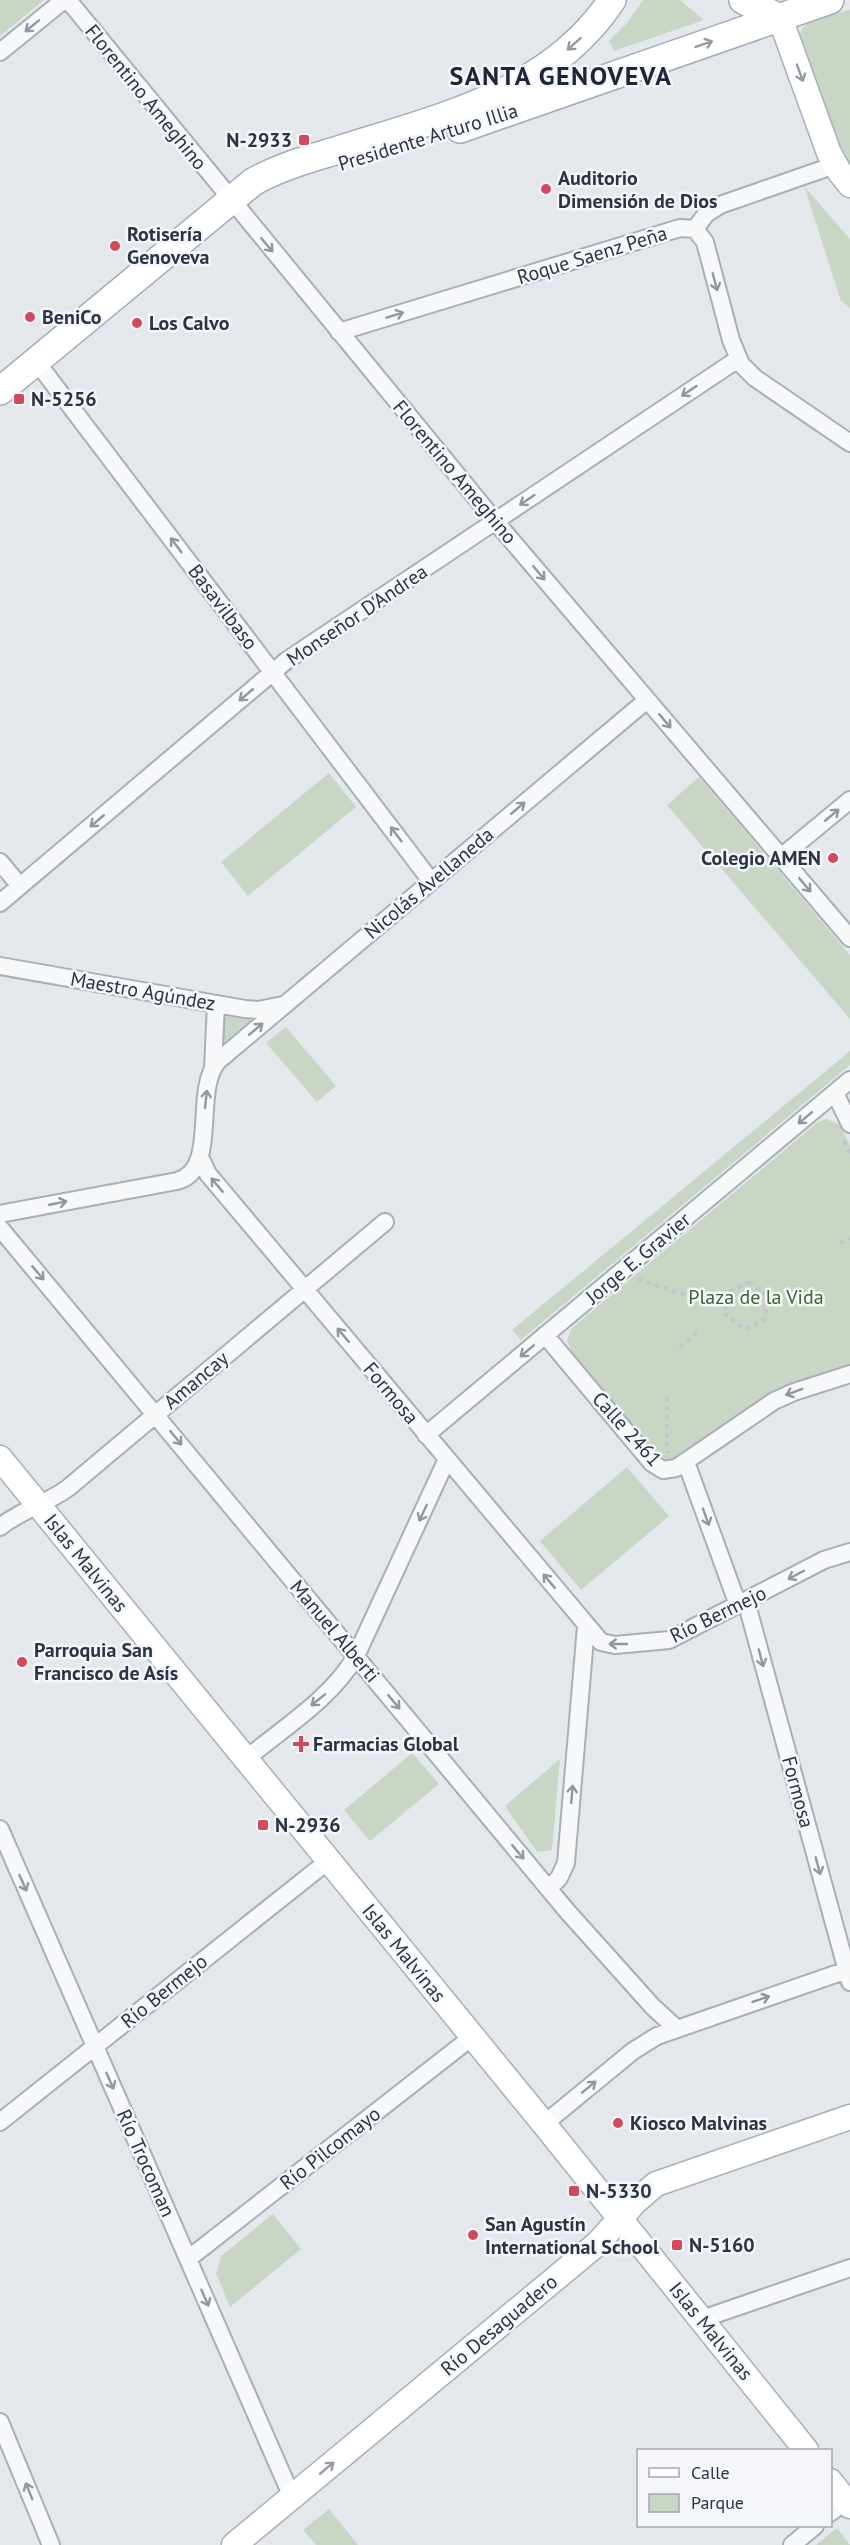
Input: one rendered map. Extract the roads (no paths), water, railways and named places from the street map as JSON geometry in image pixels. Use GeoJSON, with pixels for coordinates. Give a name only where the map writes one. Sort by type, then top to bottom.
{"type":"FeatureCollection","features":[{"type":"Feature","properties":{"kind":"main road","name":"Presidente Arturo Illia"},"geometry":{"type":"LineString","coordinates":[[0,391],[253,182],[275,170],[470,107],[517,86],[556,60],[575,44],[593,26],[612,0]]}},
{"type":"Feature","properties":{"kind":"main road"},"geometry":{"type":"LineString","coordinates":[[743,0],[780,18],[835,165],[850,185]]}},
{"type":"Feature","properties":{"kind":"main road","name":"Presidente Arturo Illia"},"geometry":{"type":"LineString","coordinates":[[230,199],[259,188],[465,128],[830,0]]}},
{"type":"Feature","properties":{"kind":"main road","name":"Islas Malvinas"},"geometry":{"type":"LineString","coordinates":[[0,1458],[621,2218],[804,2449]]}},
{"type":"Feature","properties":{"kind":"main road","name":"Río Desaguadero"},"geometry":{"type":"LineString","coordinates":[[234,2545],[597,2244],[646,2191],[662,2181],[850,2117]]}},
{"type":"Feature","properties":{"kind":"main road"},"geometry":{"type":"LineString","coordinates":[[832,2483],[842,2507]]}},
{"type":"Feature","properties":{"kind":"street"},"geometry":{"type":"LineString","coordinates":[[0,52],[66,0]]}},
{"type":"Feature","properties":{"kind":"street","name":"Florentino Ameghino"},"geometry":{"type":"LineString","coordinates":[[66,0],[495,521],[850,938]]}},
{"type":"Feature","properties":{"kind":"street","name":"Roque Saenz Peña"},"geometry":{"type":"LineString","coordinates":[[339,332],[681,228],[695,229],[706,214],[720,205],[835,165]]}},
{"type":"Feature","properties":{"kind":"street"},"geometry":{"type":"LineString","coordinates":[[695,229],[705,242],[738,359],[755,378],[850,443]]}},
{"type":"Feature","properties":{"kind":"street","name":"Monseñor D'Andrea"},"geometry":{"type":"LineString","coordinates":[[0,903],[273,672],[738,359]]}},
{"type":"Feature","properties":{"kind":"street","name":"Basavilbaso"},"geometry":{"type":"LineString","coordinates":[[36,361],[431,881]]}},
{"type":"Feature","properties":{"kind":"street","name":"Nicolás Avellaneda"},"geometry":{"type":"LineString","coordinates":[[213,1068],[285,1004],[647,700]]}},
{"type":"Feature","properties":{"kind":"street"},"geometry":{"type":"LineString","coordinates":[[781,857],[850,800]]}},
{"type":"Feature","properties":{"kind":"street"},"geometry":{"type":"LineString","coordinates":[[0,862],[20,886]]}},
{"type":"Feature","properties":{"kind":"street","name":"Maestro Agúndez"},"geometry":{"type":"LineString","coordinates":[[0,966],[258,1010],[285,1004]]}},
{"type":"Feature","properties":{"kind":"street"},"geometry":{"type":"LineString","coordinates":[[0,1214],[182,1180],[196,1170],[200,1156],[208,1080],[213,1068],[216,1004]]}},
{"type":"Feature","properties":{"kind":"street","name":"Jorge E. Gravier"},"geometry":{"type":"LineString","coordinates":[[426,1435],[850,1080]]}},
{"type":"Feature","properties":{"kind":"street"},"geometry":{"type":"LineString","coordinates":[[835,1093],[846,1129]]}},
{"type":"Feature","properties":{"kind":"street","name":"Formosa"},"geometry":{"type":"LineString","coordinates":[[200,1156],[208,1174],[586,1626]]}},
{"type":"Feature","properties":{"kind":"street","name":"Amancay"},"geometry":{"type":"LineString","coordinates":[[0,1527],[68,1488],[385,1222]]}},
{"type":"Feature","properties":{"kind":"street","name":"Manuel Alberti"},"geometry":{"type":"LineString","coordinates":[[0,1228],[549,1888],[654,2007],[676,2028]]}},
{"type":"Feature","properties":{"kind":"street","name":"Calle 2461"},"geometry":{"type":"LineString","coordinates":[[545,1335],[655,1466],[668,1470],[675,1458]]}},
{"type":"Feature","properties":{"kind":"street"},"geometry":{"type":"LineString","coordinates":[[675,1458],[774,1401],[805,1388],[850,1374]]}},
{"type":"Feature","properties":{"kind":"street","name":"Calle 2461"},"geometry":{"type":"LineString","coordinates":[[675,1458],[742,1603]]}},
{"type":"Feature","properties":{"kind":"street"},"geometry":{"type":"LineString","coordinates":[[246,1759],[330,1690],[345,1674],[356,1656],[447,1459]]}},
{"type":"Feature","properties":{"kind":"street","name":"Río Bermejo"},"geometry":{"type":"LineString","coordinates":[[586,1626],[598,1639],[608,1644],[654,1643],[678,1637],[824,1560],[850,1552]]}},
{"type":"Feature","properties":{"kind":"street","name":"Formosa"},"geometry":{"type":"LineString","coordinates":[[742,1603],[849,1974]]}},
{"type":"Feature","properties":{"kind":"street"},"geometry":{"type":"LineString","coordinates":[[549,1888],[559,1878],[566,1863],[586,1626]]}},
{"type":"Feature","properties":{"kind":"street","name":"Río Trocoman"},"geometry":{"type":"LineString","coordinates":[[0,1829],[292,2497]]}},
{"type":"Feature","properties":{"kind":"street","name":"Río Bermejo"},"geometry":{"type":"LineString","coordinates":[[0,2122],[328,1861]]}},
{"type":"Feature","properties":{"kind":"street"},"geometry":{"type":"LineString","coordinates":[[544,2124],[640,2046],[676,2028],[849,1974]]}},
{"type":"Feature","properties":{"kind":"street","name":"Río Pilcomayo"},"geometry":{"type":"LineString","coordinates":[[188,2259],[472,2037]]}},
{"type":"Feature","properties":{"kind":"street"},"geometry":{"type":"LineString","coordinates":[[702,2319],[850,2268]]}},
{"type":"Feature","properties":{"kind":"street"},"geometry":{"type":"LineString","coordinates":[[0,2422],[51,2545]]}},
{"type":"Feature","properties":{"kind":"street"},"geometry":{"type":"LineString","coordinates":[[792,2545],[814,2527]]}},
{"type":"Feature","properties":{"kind":"place","name":"N-2933"},"geometry":{"type":"Point","coordinates":[304,140]}},
{"type":"Feature","properties":{"kind":"place","name":"Auditorio Dimensión de Dios"},"geometry":{"type":"Point","coordinates":[546,189]}},
{"type":"Feature","properties":{"kind":"place","name":"Rotisería Genoveva"},"geometry":{"type":"Point","coordinates":[115,246]}},
{"type":"Feature","properties":{"kind":"place","name":"BeniCo"},"geometry":{"type":"Point","coordinates":[30,317]}},
{"type":"Feature","properties":{"kind":"place","name":"Los Calvo"},"geometry":{"type":"Point","coordinates":[137,323]}},
{"type":"Feature","properties":{"kind":"place","name":"N-5256"},"geometry":{"type":"Point","coordinates":[19,399]}},
{"type":"Feature","properties":{"kind":"place","name":"Colegio AMEN"},"geometry":{"type":"Point","coordinates":[833,858]}},
{"type":"Feature","properties":{"kind":"place","name":"Parroquia San Francisco de Asís"},"geometry":{"type":"Point","coordinates":[22,1662]}},
{"type":"Feature","properties":{"kind":"place","name":"Farmacias Global"},"geometry":{"type":"Point","coordinates":[301,1744]}},
{"type":"Feature","properties":{"kind":"place","name":"N-2936"},"geometry":{"type":"Point","coordinates":[263,1825]}},
{"type":"Feature","properties":{"kind":"place","name":"Kiosco Malvinas"},"geometry":{"type":"Point","coordinates":[618,2123]}},
{"type":"Feature","properties":{"kind":"place","name":"N-5330"},"geometry":{"type":"Point","coordinates":[574,2191]}},
{"type":"Feature","properties":{"kind":"place","name":"San Agustín International School"},"geometry":{"type":"Point","coordinates":[473,2235]}},
{"type":"Feature","properties":{"kind":"place","name":"N-5160"},"geometry":{"type":"Point","coordinates":[677,2245]}},
{"type":"Feature","properties":{"kind":"district","name":"SANTA GENOVEVA"},"geometry":{"type":"Point","coordinates":[561,76]}},
{"type":"Feature","properties":{"kind":"park label","name":"Plaza de la Vida"},"geometry":{"type":"Point","coordinates":[756,1297]}}]}
